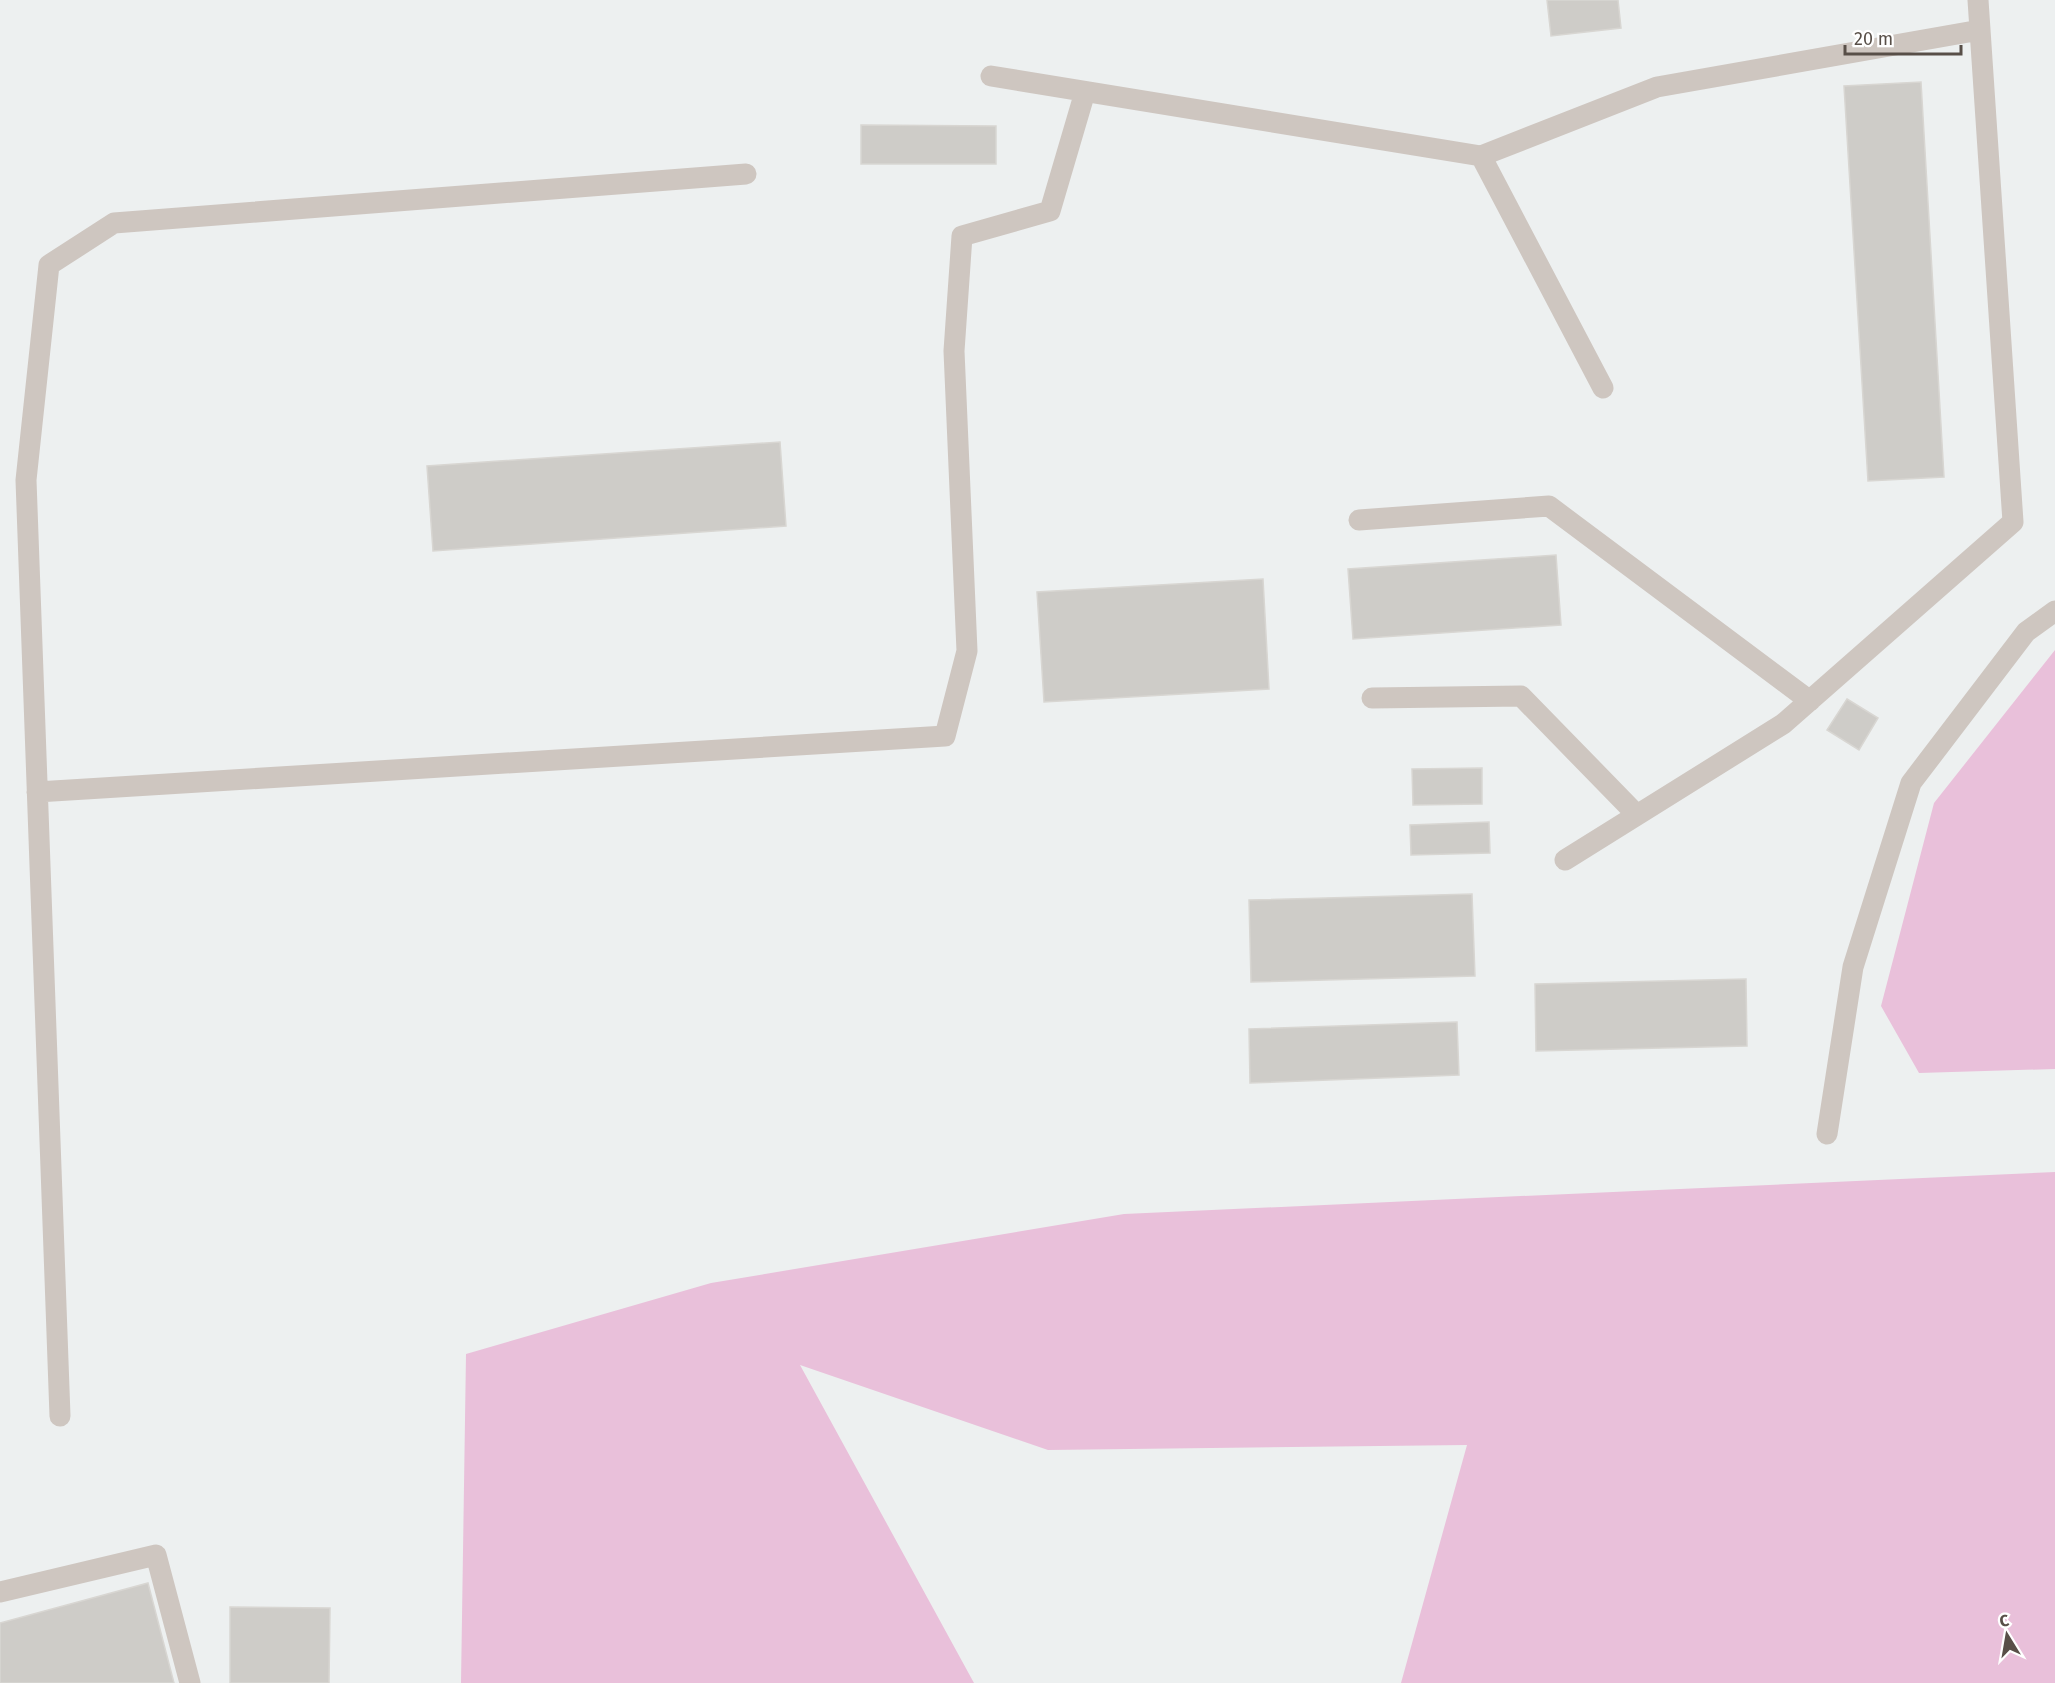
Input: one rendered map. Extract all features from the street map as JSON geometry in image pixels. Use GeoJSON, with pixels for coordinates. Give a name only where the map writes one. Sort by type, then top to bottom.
{"type":"FeatureCollection","features":[{"type":"Feature","properties":{"kind":"lane"},"geometry":{"type":"LineString","coordinates":[[1565,860],[1783,724],[2013,522],[1978,0]]}},
{"type":"Feature","properties":{"kind":"lane"},"geometry":{"type":"LineString","coordinates":[[991,76],[1481,156],[1657,87],[1980,30]]}},
{"type":"Feature","properties":{"kind":"lane"},"geometry":{"type":"LineString","coordinates":[[37,792],[945,736],[967,651],[954,351],[962,236],[1050,211],[1085,92]]}},
{"type":"Feature","properties":{"kind":"lane"},"geometry":{"type":"LineString","coordinates":[[1481,156],[1603,388]]}},
{"type":"Feature","properties":{"kind":"lane"},"geometry":{"type":"LineString","coordinates":[[60,1416],[26,480],[49,265],[114,223],[746,174]]}},
{"type":"Feature","properties":{"kind":"lane"},"geometry":{"type":"LineString","coordinates":[[1359,520],[1549,506],[1810,701]]}},
{"type":"Feature","properties":{"kind":"lane"},"geometry":{"type":"LineString","coordinates":[[1827,1134],[1853,967],[1911,783],[2026,632],[2055,611]]}},
{"type":"Feature","properties":{"kind":"lane"},"geometry":{"type":"LineString","coordinates":[[1372,698],[1521,696],[1637,815]]}},
{"type":"Feature","properties":{"kind":"lane"},"geometry":{"type":"LineString","coordinates":[[0,1592],[156,1555],[190,1683]]}},
{"type":"Feature","properties":{"kind":"shaded area"},"geometry":{"type":"Polygon","coordinates":[[[2055,650],[2055,1069],[1919,1073],[1881,1006],[1934,803],[2055,650]]]}},
{"type":"Feature","properties":{"kind":"shaded area"},"geometry":{"type":"Polygon","coordinates":[[[2055,1172],[2055,1683],[1401,1683],[1467,1445],[1048,1450],[800,1365],[974,1683],[461,1683],[466,1354],[711,1283],[1124,1214],[2055,1172]]]}},
{"type":"Feature","properties":{"kind":"building"},"geometry":{"type":"Polygon","coordinates":[[[1547,0],[1618,0],[1621,28],[1551,36],[1547,0]]]}},
{"type":"Feature","properties":{"kind":"building"},"geometry":{"type":"Polygon","coordinates":[[[1921,82],[1944,477],[1868,481],[1844,86],[1921,82]]]}},
{"type":"Feature","properties":{"kind":"building"},"geometry":{"type":"Polygon","coordinates":[[[861,125],[996,126],[996,164],[861,164],[861,125]]]}},
{"type":"Feature","properties":{"kind":"building"},"geometry":{"type":"Polygon","coordinates":[[[780,442],[786,526],[433,551],[427,466],[780,442]]]}},
{"type":"Feature","properties":{"kind":"building"},"geometry":{"type":"Polygon","coordinates":[[[1556,555],[1561,625],[1353,639],[1348,569],[1556,555]]]}},
{"type":"Feature","properties":{"kind":"building"},"geometry":{"type":"Polygon","coordinates":[[[1263,579],[1269,689],[1044,702],[1037,592],[1263,579]]]}},
{"type":"Feature","properties":{"kind":"building"},"geometry":{"type":"Polygon","coordinates":[[[1847,699],[1878,718],[1859,750],[1827,730],[1847,699]]]}},
{"type":"Feature","properties":{"kind":"building"},"geometry":{"type":"Polygon","coordinates":[[[1482,768],[1482,804],[1413,805],[1412,769],[1482,768]]]}},
{"type":"Feature","properties":{"kind":"building"},"geometry":{"type":"Polygon","coordinates":[[[1489,822],[1490,853],[1411,855],[1410,825],[1489,822]]]}},
{"type":"Feature","properties":{"kind":"building"},"geometry":{"type":"Polygon","coordinates":[[[1472,894],[1475,976],[1251,982],[1249,900],[1472,894]]]}},
{"type":"Feature","properties":{"kind":"building"},"geometry":{"type":"Polygon","coordinates":[[[1746,979],[1747,1046],[1536,1051],[1535,984],[1746,979]]]}},
{"type":"Feature","properties":{"kind":"building"},"geometry":{"type":"Polygon","coordinates":[[[1457,1022],[1459,1075],[1250,1083],[1249,1029],[1457,1022]]]}},
{"type":"Feature","properties":{"kind":"building"},"geometry":{"type":"Polygon","coordinates":[[[148,1583],[174,1683],[0,1683],[0,1623],[148,1583]]]}},
{"type":"Feature","properties":{"kind":"building"},"geometry":{"type":"Polygon","coordinates":[[[230,1607],[330,1608],[329,1683],[230,1683],[230,1607]]]}}]}
